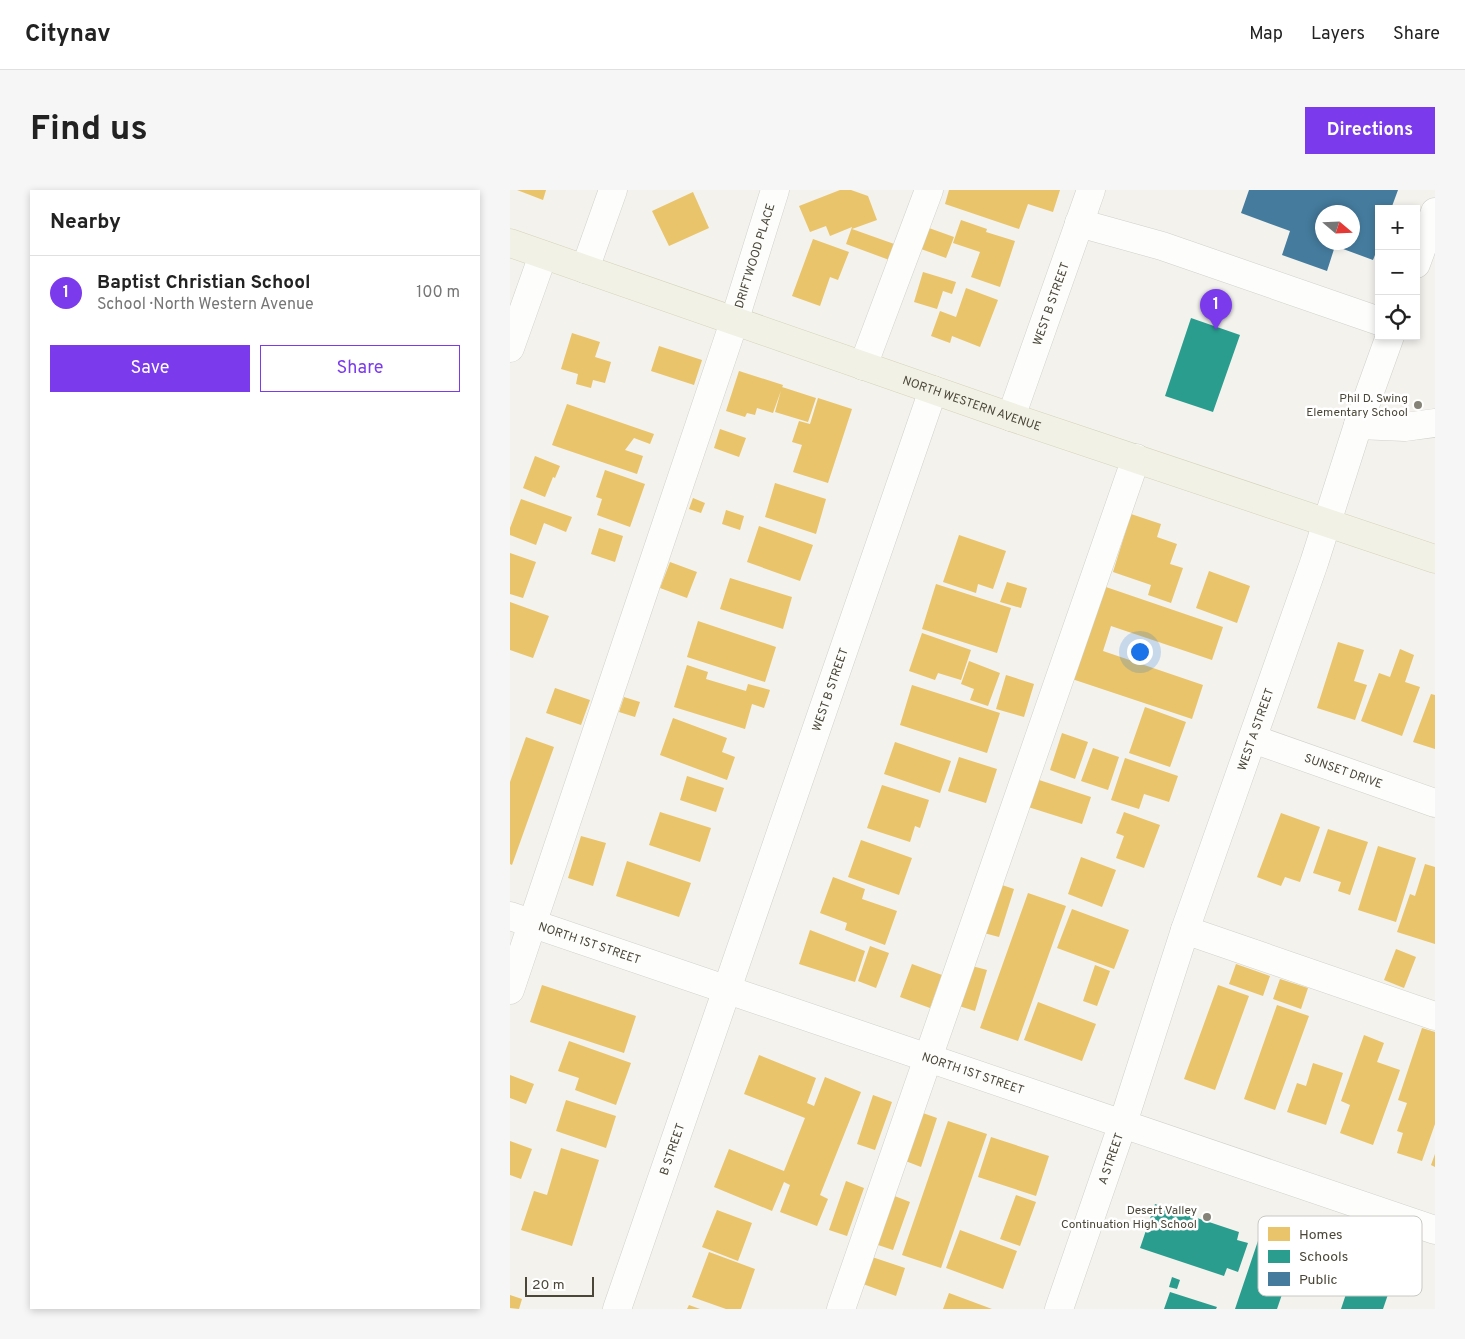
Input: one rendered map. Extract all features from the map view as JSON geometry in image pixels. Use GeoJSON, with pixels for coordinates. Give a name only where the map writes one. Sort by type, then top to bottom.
{"type":"FeatureCollection","features":[{"type":"Feature","properties":{"kind":"main road","name":"NORTH WESTERN AVENUE"},"geometry":{"type":"LineString","coordinates":[[510,243],[1011,417],[1435,559]]}},
{"type":"Feature","properties":{"kind":"street"},"geometry":{"type":"LineString","coordinates":[[585,269],[613,190]]}},
{"type":"Feature","properties":{"kind":"street","name":"DRIFTWOOD PLACE"},"geometry":{"type":"LineString","coordinates":[[510,990],[521,920],[734,322],[775,190]]}},
{"type":"Feature","properties":{"kind":"street"},"geometry":{"type":"LineString","coordinates":[[864,366],[929,190]]}},
{"type":"Feature","properties":{"kind":"street","name":"WEST B STREET"},"geometry":{"type":"LineString","coordinates":[[1011,417],[1091,190]]}},
{"type":"Feature","properties":{"kind":"street"},"geometry":{"type":"LineString","coordinates":[[1420,253],[1435,212]]}},
{"type":"Feature","properties":{"kind":"street"},"geometry":{"type":"LineString","coordinates":[[1079,223],[1162,246],[1375,320]]}},
{"type":"Feature","properties":{"kind":"street"},"geometry":{"type":"LineString","coordinates":[[510,348],[543,255]]}},
{"type":"Feature","properties":{"kind":"street","name":"WEST A STREET"},"geometry":{"type":"LineString","coordinates":[[1123,1123],[1185,930],[1328,522],[1358,425],[1389,340]]}},
{"type":"Feature","properties":{"kind":"street","name":"WEST B STREET"},"geometry":{"type":"LineString","coordinates":[[728,989],[933,390]]}},
{"type":"Feature","properties":{"kind":"street"},"geometry":{"type":"LineString","coordinates":[[1358,425],[1405,427],[1435,423]]}},
{"type":"Feature","properties":{"kind":"street"},"geometry":{"type":"LineString","coordinates":[[841,1309],[1136,458]]}},
{"type":"Feature","properties":{"kind":"street","name":"SUNSET DRIVE"},"geometry":{"type":"LineString","coordinates":[[1253,739],[1435,804]]}},
{"type":"Feature","properties":{"kind":"street","name":"NORTH 1ST STREET"},"geometry":{"type":"LineString","coordinates":[[521,920],[1394,1216]]}},
{"type":"Feature","properties":{"kind":"street"},"geometry":{"type":"LineString","coordinates":[[1185,930],[1435,1016]]}},
{"type":"Feature","properties":{"kind":"street","name":"B STREET"},"geometry":{"type":"LineString","coordinates":[[617,1309],[728,989]]}},
{"type":"Feature","properties":{"kind":"street","name":"A STREET"},"geometry":{"type":"LineString","coordinates":[[1059,1309],[1123,1123]]}},
{"type":"Feature","properties":{"kind":"street","name":"NORTH 1ST STREET"},"geometry":{"type":"LineString","coordinates":[[1422,1226],[1435,1230]]}},
{"type":"Feature","properties":{"kind":"building: Homes"},"geometry":{"type":"Polygon","coordinates":[[[517,190],[546,190],[543,200],[517,190]]]}},
{"type":"Feature","properties":{"kind":"building: Homes"},"geometry":{"type":"Polygon","coordinates":[[[840,190],[851,190],[868,196],[877,220],[852,229],[897,245],[892,261],[846,244],[852,227],[830,236],[826,226],[810,232],[799,206],[840,190]]]}},
{"type":"Feature","properties":{"kind":"building: Homes"},"geometry":{"type":"Polygon","coordinates":[[[949,190],[1060,190],[1053,212],[1028,204],[1019,229],[945,204],[949,190]]]}},
{"type":"Feature","properties":{"kind":"building: Homes"},"geometry":{"type":"Polygon","coordinates":[[[693,192],[709,228],[669,246],[652,211],[693,192]]]}},
{"type":"Feature","properties":{"kind":"building: Homes"},"geometry":{"type":"Polygon","coordinates":[[[961,220],[987,229],[986,232],[1015,241],[1000,287],[971,277],[980,252],[953,243],[961,220]]]}},
{"type":"Feature","properties":{"kind":"building: Homes"},"geometry":{"type":"Polygon","coordinates":[[[929,228],[954,237],[946,258],[921,249],[929,228]]]}},
{"type":"Feature","properties":{"kind":"building: Homes"},"geometry":{"type":"Polygon","coordinates":[[[813,239],[849,252],[838,280],[830,277],[820,306],[792,296],[813,239]]]}},
{"type":"Feature","properties":{"kind":"building: Homes"},"geometry":{"type":"Polygon","coordinates":[[[923,272],[956,282],[952,294],[943,291],[937,309],[914,302],[923,272]]]}},
{"type":"Feature","properties":{"kind":"building: Homes"},"geometry":{"type":"Polygon","coordinates":[[[966,288],[998,300],[980,347],[952,336],[950,343],[931,336],[940,311],[956,317],[966,288]]]}},
{"type":"Feature","properties":{"kind":"building: Homes"},"geometry":{"type":"Polygon","coordinates":[[[572,333],[600,342],[595,357],[611,362],[605,383],[593,380],[591,388],[576,384],[578,374],[561,369],[572,333]]]}},
{"type":"Feature","properties":{"kind":"building: Homes"},"geometry":{"type":"Polygon","coordinates":[[[659,346],[702,360],[694,385],[651,371],[659,346]]]}},
{"type":"Feature","properties":{"kind":"building: Homes"},"geometry":{"type":"Polygon","coordinates":[[[739,371],[783,385],[773,413],[757,408],[755,415],[747,413],[745,417],[726,411],[739,371]]]}},
{"type":"Feature","properties":{"kind":"building: Homes"},"geometry":{"type":"Polygon","coordinates":[[[782,387],[816,398],[808,422],[775,412],[782,387]]]}},
{"type":"Feature","properties":{"kind":"building: Homes"},"geometry":{"type":"Polygon","coordinates":[[[818,398],[852,409],[828,483],[793,472],[802,445],[792,442],[799,421],[810,424],[818,398]]]}},
{"type":"Feature","properties":{"kind":"building: Homes"},"geometry":{"type":"Polygon","coordinates":[[[567,404],[654,434],[650,444],[634,438],[625,450],[643,456],[637,474],[552,445],[567,404]]]}},
{"type":"Feature","properties":{"kind":"building: Homes"},"geometry":{"type":"Polygon","coordinates":[[[720,429],[746,438],[739,457],[714,448],[720,429]]]}},
{"type":"Feature","properties":{"kind":"building: Homes"},"geometry":{"type":"Polygon","coordinates":[[[535,456],[560,466],[555,478],[553,477],[545,497],[523,488],[535,456]]]}},
{"type":"Feature","properties":{"kind":"building: Homes"},"geometry":{"type":"Polygon","coordinates":[[[605,470],[645,484],[630,527],[597,515],[602,499],[596,497],[605,470]]]}},
{"type":"Feature","properties":{"kind":"building: Homes"},"geometry":{"type":"Polygon","coordinates":[[[775,483],[826,499],[816,534],[765,517],[775,483]]]}},
{"type":"Feature","properties":{"kind":"building: Homes"},"geometry":{"type":"Polygon","coordinates":[[[693,498],[705,503],[701,513],[689,509],[693,498]]]}},
{"type":"Feature","properties":{"kind":"building: Homes"},"geometry":{"type":"Polygon","coordinates":[[[521,499],[572,517],[566,532],[544,523],[536,545],[510,535],[510,528],[521,499]]]}},
{"type":"Feature","properties":{"kind":"building: Homes"},"geometry":{"type":"Polygon","coordinates":[[[726,510],[744,516],[740,530],[722,524],[726,510]]]}},
{"type":"Feature","properties":{"kind":"building: Homes"},"geometry":{"type":"Polygon","coordinates":[[[1131,514],[1161,524],[1157,537],[1177,544],[1170,564],[1183,568],[1171,603],[1148,595],[1151,585],[1113,572],[1131,514]]]}},
{"type":"Feature","properties":{"kind":"building: Homes"},"geometry":{"type":"Polygon","coordinates":[[[759,526],[813,545],[800,581],[747,562],[759,526]]]}},
{"type":"Feature","properties":{"kind":"building: Homes"},"geometry":{"type":"Polygon","coordinates":[[[599,528],[623,536],[615,562],[591,554],[599,528]]]}},
{"type":"Feature","properties":{"kind":"building: Homes"},"geometry":{"type":"Polygon","coordinates":[[[959,535],[1006,551],[993,589],[978,584],[976,593],[943,582],[959,535]]]}},
{"type":"Feature","properties":{"kind":"building: Homes"},"geometry":{"type":"Polygon","coordinates":[[[510,553],[536,562],[523,598],[510,594],[510,553]]]}},
{"type":"Feature","properties":{"kind":"building: Homes"},"geometry":{"type":"Polygon","coordinates":[[[670,562],[697,572],[687,598],[660,588],[670,562]]]}},
{"type":"Feature","properties":{"kind":"building: Homes"},"geometry":{"type":"Polygon","coordinates":[[[1209,571],[1250,586],[1237,623],[1196,608],[1209,571]]]}},
{"type":"Feature","properties":{"kind":"building: Homes"},"geometry":{"type":"Polygon","coordinates":[[[730,578],[792,597],[783,629],[720,609],[730,578]]]}},
{"type":"Feature","properties":{"kind":"building: Homes"},"geometry":{"type":"Polygon","coordinates":[[[1007,582],[1027,588],[1021,608],[1000,602],[1007,582]]]}},
{"type":"Feature","properties":{"kind":"building: Homes"},"geometry":{"type":"Polygon","coordinates":[[[936,584],[1011,608],[997,653],[922,629],[936,584]]]}},
{"type":"Feature","properties":{"kind":"building: Homes"},"geometry":{"type":"Polygon","coordinates":[[[1103,586],[1223,627],[1212,660],[1111,626],[1103,651],[1203,685],[1192,719],[1072,679],[1103,586]]]}},
{"type":"Feature","properties":{"kind":"building: Homes"},"geometry":{"type":"Polygon","coordinates":[[[510,602],[549,616],[533,658],[510,650],[510,602]]]}},
{"type":"Feature","properties":{"kind":"building: Homes"},"geometry":{"type":"Polygon","coordinates":[[[698,621],[776,647],[765,682],[687,657],[698,621]]]}},
{"type":"Feature","properties":{"kind":"building: Homes"},"geometry":{"type":"Polygon","coordinates":[[[922,633],[971,650],[961,680],[938,673],[935,680],[909,671],[922,633]]]}},
{"type":"Feature","properties":{"kind":"building: Homes"},"geometry":{"type":"Polygon","coordinates":[[[1338,642],[1364,650],[1354,681],[1367,685],[1355,720],[1317,708],[1338,642]]]}},
{"type":"Feature","properties":{"kind":"building: Homes"},"geometry":{"type":"Polygon","coordinates":[[[1400,649],[1414,655],[1405,682],[1420,687],[1402,736],[1361,721],[1379,673],[1390,677],[1400,649]]]}},
{"type":"Feature","properties":{"kind":"building: Homes"},"geometry":{"type":"Polygon","coordinates":[[[969,661],[1000,673],[988,706],[970,700],[974,689],[961,684],[969,661]]]}},
{"type":"Feature","properties":{"kind":"building: Homes"},"geometry":{"type":"Polygon","coordinates":[[[687,665],[708,672],[706,679],[746,691],[748,684],[770,690],[764,708],[752,704],[745,729],[674,707],[687,665]]]}},
{"type":"Feature","properties":{"kind":"building: Homes"},"geometry":{"type":"Polygon","coordinates":[[[1006,675],[1034,684],[1024,717],[996,709],[1006,675]]]}},
{"type":"Feature","properties":{"kind":"building: Homes"},"geometry":{"type":"Polygon","coordinates":[[[912,685],[1000,713],[987,753],[900,725],[912,685]]]}},
{"type":"Feature","properties":{"kind":"building: Homes"},"geometry":{"type":"Polygon","coordinates":[[[555,688],[590,700],[581,725],[546,713],[555,688]]]}},
{"type":"Feature","properties":{"kind":"building: Homes"},"geometry":{"type":"Polygon","coordinates":[[[1431,694],[1435,695],[1435,749],[1413,742],[1431,694]]]}},
{"type":"Feature","properties":{"kind":"building: Homes"},"geometry":{"type":"Polygon","coordinates":[[[624,697],[640,702],[635,717],[619,712],[624,697]]]}},
{"type":"Feature","properties":{"kind":"building: Homes"},"geometry":{"type":"Polygon","coordinates":[[[1145,707],[1186,722],[1170,767],[1129,753],[1145,707]]]}},
{"type":"Feature","properties":{"kind":"building: Homes"},"geometry":{"type":"Polygon","coordinates":[[[673,718],[727,738],[722,752],[735,757],[727,780],[660,755],[673,718]]]}},
{"type":"Feature","properties":{"kind":"building: Homes"},"geometry":{"type":"Polygon","coordinates":[[[1062,733],[1088,742],[1075,779],[1050,770],[1062,733]]]}},
{"type":"Feature","properties":{"kind":"building: Homes"},"geometry":{"type":"Polygon","coordinates":[[[526,737],[554,747],[512,865],[510,864],[510,782],[526,737]]]}},
{"type":"Feature","properties":{"kind":"building: Homes"},"geometry":{"type":"Polygon","coordinates":[[[895,742],[951,761],[940,793],[884,774],[895,742]]]}},
{"type":"Feature","properties":{"kind":"building: Homes"},"geometry":{"type":"Polygon","coordinates":[[[1093,748],[1119,757],[1108,790],[1081,781],[1093,748]]]}},
{"type":"Feature","properties":{"kind":"building: Homes"},"geometry":{"type":"Polygon","coordinates":[[[959,757],[997,769],[986,803],[948,791],[959,757]]]}},
{"type":"Feature","properties":{"kind":"building: Homes"},"geometry":{"type":"Polygon","coordinates":[[[1125,758],[1178,776],[1169,802],[1144,794],[1139,809],[1111,800],[1125,758]]]}},
{"type":"Feature","properties":{"kind":"building: Homes"},"geometry":{"type":"Polygon","coordinates":[[[687,776],[724,788],[716,812],[680,800],[687,776]]]}},
{"type":"Feature","properties":{"kind":"building: Homes"},"geometry":{"type":"Polygon","coordinates":[[[1033,778],[1091,797],[1082,824],[1025,806],[1033,778]]]}},
{"type":"Feature","properties":{"kind":"building: Homes"},"geometry":{"type":"Polygon","coordinates":[[[882,785],[929,800],[920,828],[915,826],[910,842],[867,828],[882,785]]]}},
{"type":"Feature","properties":{"kind":"building: Homes"},"geometry":{"type":"Polygon","coordinates":[[[660,812],[711,828],[700,862],[649,845],[660,812]]]}},
{"type":"Feature","properties":{"kind":"building: Homes"},"geometry":{"type":"Polygon","coordinates":[[[1124,812],[1160,825],[1144,868],[1116,858],[1124,836],[1116,833],[1124,812]]]}},
{"type":"Feature","properties":{"kind":"building: Homes"},"geometry":{"type":"Polygon","coordinates":[[[1281,813],[1320,827],[1300,882],[1285,877],[1281,886],[1257,877],[1281,813]]]}},
{"type":"Feature","properties":{"kind":"building: Homes"},"geometry":{"type":"Polygon","coordinates":[[[1328,829],[1368,842],[1350,895],[1338,891],[1341,882],[1313,873],[1328,829]]]}},
{"type":"Feature","properties":{"kind":"building: Homes"},"geometry":{"type":"Polygon","coordinates":[[[581,836],[606,843],[593,886],[568,878],[581,836]]]}},
{"type":"Feature","properties":{"kind":"building: Homes"},"geometry":{"type":"Polygon","coordinates":[[[861,840],[912,858],[899,895],[848,877],[861,840]]]}},
{"type":"Feature","properties":{"kind":"building: Homes"},"geometry":{"type":"Polygon","coordinates":[[[1378,846],[1416,858],[1396,922],[1358,910],[1378,846]]]}},
{"type":"Feature","properties":{"kind":"building: Homes"},"geometry":{"type":"Polygon","coordinates":[[[1081,857],[1116,870],[1102,907],[1068,894],[1081,857]]]}},
{"type":"Feature","properties":{"kind":"building: Homes"},"geometry":{"type":"Polygon","coordinates":[[[627,861],[691,883],[679,917],[616,896],[627,861]]]}},
{"type":"Feature","properties":{"kind":"building: Homes"},"geometry":{"type":"Polygon","coordinates":[[[1425,864],[1435,867],[1435,944],[1397,932],[1410,894],[1415,896],[1425,864]]]}},
{"type":"Feature","properties":{"kind":"building: Homes"},"geometry":{"type":"Polygon","coordinates":[[[833,877],[865,889],[862,899],[897,911],[885,945],[845,930],[847,923],[820,913],[833,877]]]}},
{"type":"Feature","properties":{"kind":"building: Homes"},"geometry":{"type":"Polygon","coordinates":[[[999,884],[1014,889],[999,937],[984,933],[999,884]]]}},
{"type":"Feature","properties":{"kind":"building: Homes"},"geometry":{"type":"Polygon","coordinates":[[[1028,893],[1066,906],[1018,1041],[980,1028],[1028,893]]]}},
{"type":"Feature","properties":{"kind":"building: Homes"},"geometry":{"type":"Polygon","coordinates":[[[1072,909],[1129,930],[1114,969],[1057,948],[1072,909]]]}},
{"type":"Feature","properties":{"kind":"building: Homes"},"geometry":{"type":"Polygon","coordinates":[[[810,930],[865,951],[855,982],[799,964],[810,930]]]}},
{"type":"Feature","properties":{"kind":"building: Homes"},"geometry":{"type":"Polygon","coordinates":[[[870,946],[889,953],[876,988],[858,981],[870,946]]]}},
{"type":"Feature","properties":{"kind":"building: Homes"},"geometry":{"type":"Polygon","coordinates":[[[1396,949],[1416,957],[1404,988],[1384,980],[1396,949]]]}},
{"type":"Feature","properties":{"kind":"building: Homes"},"geometry":{"type":"Polygon","coordinates":[[[912,964],[942,975],[930,1008],[900,997],[912,964]]]}},
{"type":"Feature","properties":{"kind":"building: Homes"},"geometry":{"type":"Polygon","coordinates":[[[1236,964],[1270,976],[1263,996],[1229,984],[1236,964]]]}},
{"type":"Feature","properties":{"kind":"building: Homes"},"geometry":{"type":"Polygon","coordinates":[[[1095,965],[1110,971],[1097,1006],[1083,1001],[1095,965]]]}},
{"type":"Feature","properties":{"kind":"building: Homes"},"geometry":{"type":"Polygon","coordinates":[[[972,966],[987,970],[975,1011],[959,1006],[972,966]]]}},
{"type":"Feature","properties":{"kind":"building: Homes"},"geometry":{"type":"Polygon","coordinates":[[[1280,979],[1308,988],[1301,1009],[1273,999],[1280,979]]]}},
{"type":"Feature","properties":{"kind":"building: Homes"},"geometry":{"type":"Polygon","coordinates":[[[542,985],[636,1016],[624,1053],[530,1022],[542,985]]]}},
{"type":"Feature","properties":{"kind":"building: Homes"},"geometry":{"type":"Polygon","coordinates":[[[1218,985],[1249,996],[1215,1090],[1184,1079],[1218,985]]]}},
{"type":"Feature","properties":{"kind":"building: Homes"},"geometry":{"type":"Polygon","coordinates":[[[1038,1002],[1096,1024],[1082,1061],[1024,1040],[1038,1002]]]}},
{"type":"Feature","properties":{"kind":"building: Homes"},"geometry":{"type":"Polygon","coordinates":[[[1277,1005],[1309,1016],[1275,1110],[1244,1099],[1277,1005]]]}},
{"type":"Feature","properties":{"kind":"building: Homes"},"geometry":{"type":"Polygon","coordinates":[[[1422,1028],[1435,1032],[1435,1124],[1422,1161],[1397,1153],[1403,1133],[1397,1131],[1407,1103],[1398,1100],[1422,1028]]]}},
{"type":"Feature","properties":{"kind":"building: Homes"},"geometry":{"type":"Polygon","coordinates":[[[1364,1035],[1384,1043],[1377,1062],[1400,1070],[1373,1145],[1340,1133],[1350,1105],[1341,1101],[1364,1035]]]}},
{"type":"Feature","properties":{"kind":"building: Homes"},"geometry":{"type":"Polygon","coordinates":[[[569,1041],[631,1063],[616,1105],[575,1090],[579,1078],[558,1071],[569,1041]]]}},
{"type":"Feature","properties":{"kind":"building: Homes"},"geometry":{"type":"Polygon","coordinates":[[[759,1055],[816,1078],[807,1103],[814,1106],[825,1077],[861,1092],[820,1195],[828,1199],[817,1226],[780,1212],[790,1185],[784,1182],[772,1211],[714,1187],[729,1149],[784,1171],[805,1118],[744,1094],[759,1055]]]}},
{"type":"Feature","properties":{"kind":"building: Homes"},"geometry":{"type":"Polygon","coordinates":[[[1313,1063],[1343,1073],[1326,1125],[1287,1112],[1297,1083],[1306,1086],[1313,1063]]]}},
{"type":"Feature","properties":{"kind":"building: Homes"},"geometry":{"type":"Polygon","coordinates":[[[510,1075],[534,1084],[526,1104],[510,1098],[510,1075]]]}},
{"type":"Feature","properties":{"kind":"building: Homes"},"geometry":{"type":"Polygon","coordinates":[[[873,1095],[892,1102],[875,1150],[857,1144],[873,1095]]]}},
{"type":"Feature","properties":{"kind":"building: Homes"},"geometry":{"type":"Polygon","coordinates":[[[566,1100],[616,1116],[606,1148],[556,1131],[566,1100]]]}},
{"type":"Feature","properties":{"kind":"building: Homes"},"geometry":{"type":"Polygon","coordinates":[[[920,1112],[937,1118],[921,1167],[903,1160],[920,1112]]]}},
{"type":"Feature","properties":{"kind":"building: Homes"},"geometry":{"type":"Polygon","coordinates":[[[948,1121],[987,1134],[941,1268],[902,1255],[948,1121]]]}},
{"type":"Feature","properties":{"kind":"building: Homes"},"geometry":{"type":"Polygon","coordinates":[[[991,1137],[1049,1156],[1036,1196],[978,1177],[991,1137]]]}},
{"type":"Feature","properties":{"kind":"building: Homes"},"geometry":{"type":"Polygon","coordinates":[[[510,1141],[532,1149],[521,1179],[510,1175],[510,1141]]]}},
{"type":"Feature","properties":{"kind":"building: Homes"},"geometry":{"type":"Polygon","coordinates":[[[561,1148],[599,1160],[572,1246],[521,1230],[534,1191],[547,1195],[561,1148]]]}},
{"type":"Feature","properties":{"kind":"building: Homes"},"geometry":{"type":"Polygon","coordinates":[[[1435,1154],[1435,1167],[1431,1165],[1435,1154]]]}},
{"type":"Feature","properties":{"kind":"building: Homes"},"geometry":{"type":"Polygon","coordinates":[[[846,1181],[864,1188],[847,1236],[829,1230],[846,1181]]]}},
{"type":"Feature","properties":{"kind":"building: Homes"},"geometry":{"type":"Polygon","coordinates":[[[892,1195],[910,1202],[893,1250],[875,1244],[892,1195]]]}},
{"type":"Feature","properties":{"kind":"building: Homes"},"geometry":{"type":"Polygon","coordinates":[[[1016,1195],[1036,1202],[1020,1246],[1000,1239],[1016,1195]]]}},
{"type":"Feature","properties":{"kind":"building: Homes"},"geometry":{"type":"Polygon","coordinates":[[[717,1210],[752,1223],[738,1261],[702,1247],[717,1210]]]}},
{"type":"Feature","properties":{"kind":"building: Homes"},"geometry":{"type":"Polygon","coordinates":[[[960,1230],[1017,1251],[1003,1289],[946,1268],[960,1230]]]}},
{"type":"Feature","properties":{"kind":"building: Homes"},"geometry":{"type":"Polygon","coordinates":[[[709,1252],[755,1269],[741,1309],[726,1309],[692,1297],[709,1252]]]}},
{"type":"Feature","properties":{"kind":"building: Homes"},"geometry":{"type":"Polygon","coordinates":[[[872,1257],[905,1268],[896,1296],[863,1284],[872,1257]]]}},
{"type":"Feature","properties":{"kind":"building: Homes"},"geometry":{"type":"Polygon","coordinates":[[[949,1293],[992,1309],[943,1309],[949,1293]]]}},
{"type":"Feature","properties":{"kind":"building: Homes"},"geometry":{"type":"Polygon","coordinates":[[[510,1295],[522,1299],[519,1309],[510,1308],[510,1295]]]}},
{"type":"Feature","properties":{"kind":"building: Homes"},"geometry":{"type":"Polygon","coordinates":[[[689,1305],[700,1309],[687,1309],[689,1305]]]}},
{"type":"Feature","properties":{"kind":"building: Schools"},"geometry":{"type":"Polygon","coordinates":[[[1191,318],[1240,335],[1213,412],[1165,396],[1191,318]]]}},
{"type":"Feature","properties":{"kind":"building: Schools"},"geometry":{"type":"Polygon","coordinates":[[[1155,1204],[1239,1232],[1237,1240],[1248,1243],[1238,1272],[1227,1268],[1224,1276],[1140,1248],[1155,1204]]]}},
{"type":"Feature","properties":{"kind":"building: Schools"},"geometry":{"type":"Polygon","coordinates":[[[1258,1241],[1258,1296],[1281,1296],[1277,1309],[1235,1309],[1258,1241]]]}},
{"type":"Feature","properties":{"kind":"building: Schools"},"geometry":{"type":"Polygon","coordinates":[[[1172,1277],[1180,1280],[1177,1289],[1169,1287],[1172,1277]]]}},
{"type":"Feature","properties":{"kind":"building: Schools"},"geometry":{"type":"Polygon","coordinates":[[[1170,1292],[1217,1307],[1216,1309],[1164,1309],[1170,1292]]]}},
{"type":"Feature","properties":{"kind":"building: Schools"},"geometry":{"type":"Polygon","coordinates":[[[1345,1296],[1387,1296],[1383,1309],[1341,1309],[1345,1296]]]}},
{"type":"Feature","properties":{"kind":"building: Public"},"geometry":{"type":"Polygon","coordinates":[[[1249,190],[1398,190],[1392,205],[1375,205],[1375,255],[1373,260],[1346,250],[1360,250],[1360,205],[1315,205],[1315,250],[1334,250],[1327,271],[1282,255],[1290,231],[1241,213],[1249,190]]]}},
{"type":"Feature","properties":{"kind":"place","name":"Baptist Christian School"},"geometry":{"type":"Point","coordinates":[1216,330]}},
{"type":"Feature","properties":{"kind":"place","name":"Phil D. Swing Elementary School"},"geometry":{"type":"Point","coordinates":[1418,405]}},
{"type":"Feature","properties":{"kind":"place","name":"Desert Valley Continuation High School"},"geometry":{"type":"Point","coordinates":[1207,1217]}}]}
